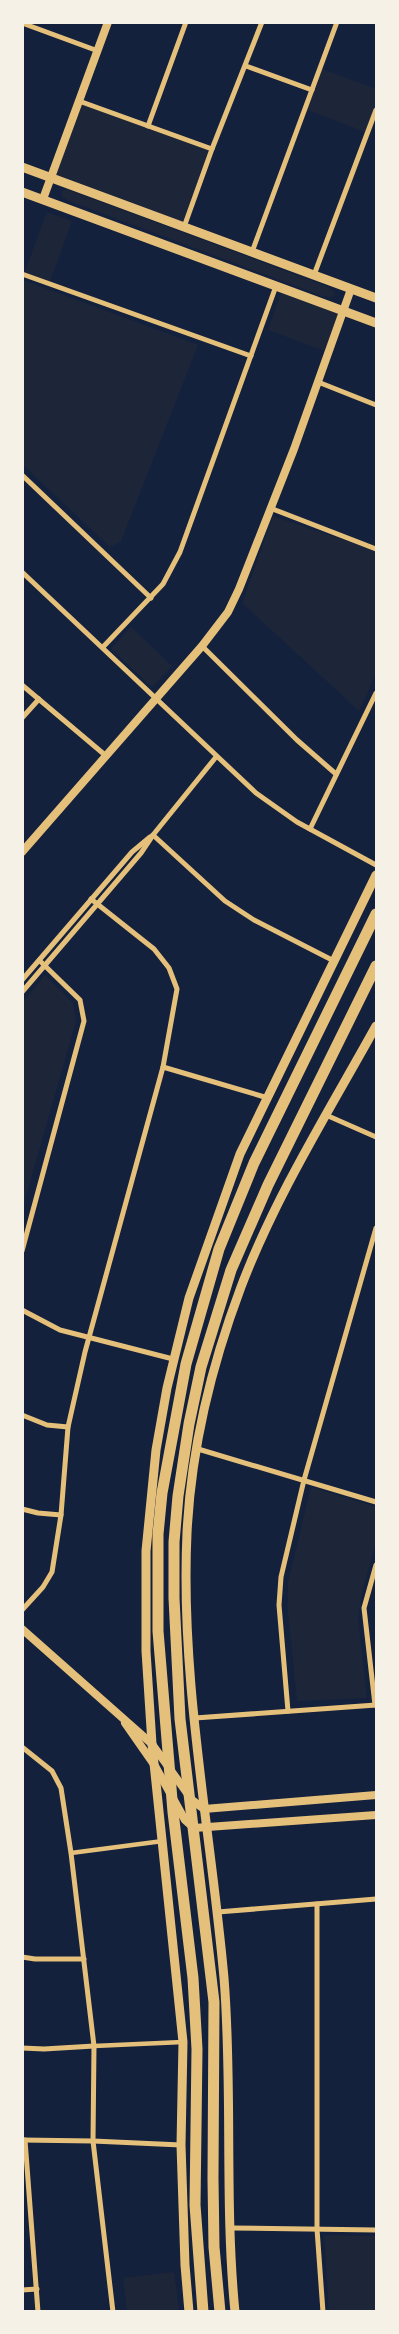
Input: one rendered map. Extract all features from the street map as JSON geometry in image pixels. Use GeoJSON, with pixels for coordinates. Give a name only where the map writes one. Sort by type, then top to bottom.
{"type":"FeatureCollection","features":[{"type":"Feature","properties":{"kind":"highway"},"geometry":{"type":"LineString","coordinates":[[203,2312],[195,2204],[197,2049],[195,2013],[168,1764],[158,1631],[158,1534],[167,1460],[186,1364],[210,1276],[241,1194],[376,914]]}},
{"type":"Feature","properties":{"kind":"highway"},"geometry":{"type":"LineString","coordinates":[[220,2312],[214,2247],[214,2002],[187,1793],[180,1719],[174,1542],[183,1460],[199,1375],[228,1279],[255,1213],[376,966]]}},
{"type":"Feature","properties":{"kind":"main road"},"geometry":{"type":"LineString","coordinates":[[22,167],[376,298]]}},
{"type":"Feature","properties":{"kind":"main road"},"geometry":{"type":"LineString","coordinates":[[22,192],[376,323]]}},
{"type":"Feature","properties":{"kind":"main road"},"geometry":{"type":"LineString","coordinates":[[189,2312],[185,2265],[181,2146],[183,2042],[152,1744],[146,1619],[148,1525],[156,1450],[173,1359],[197,1273],[240,1154],[376,876]]}},
{"type":"Feature","properties":{"kind":"main road"},"geometry":{"type":"LineString","coordinates":[[235,2312],[231,2228],[228,2046],[218,1912],[204,1809],[195,1718],[188,1627],[187,1534],[198,1449],[214,1373],[241,1287],[274,1209],[326,1115],[373,1039],[376,1026]]}},
{"type":"Feature","properties":{"kind":"street"},"geometry":{"type":"LineString","coordinates":[[43,199],[108,22]]}},
{"type":"Feature","properties":{"kind":"street"},"geometry":{"type":"LineString","coordinates":[[148,126],[186,22]]}},
{"type":"Feature","properties":{"kind":"street"},"geometry":{"type":"LineString","coordinates":[[184,227],[212,149],[262,22]]}},
{"type":"Feature","properties":{"kind":"street"},"geometry":{"type":"LineString","coordinates":[[252,252],[337,22]]}},
{"type":"Feature","properties":{"kind":"street"},"geometry":{"type":"LineString","coordinates":[[22,23],[98,51]]}},
{"type":"Feature","properties":{"kind":"street"},"geometry":{"type":"LineString","coordinates":[[246,66],[312,90]]}},
{"type":"Feature","properties":{"kind":"street"},"geometry":{"type":"LineString","coordinates":[[79,101],[212,149]]}},
{"type":"Feature","properties":{"kind":"street"},"geometry":{"type":"LineString","coordinates":[[314,275],[376,114]]}},
{"type":"Feature","properties":{"kind":"street"},"geometry":{"type":"LineString","coordinates":[[22,274],[251,356]]}},
{"type":"Feature","properties":{"kind":"street"},"geometry":{"type":"LineString","coordinates":[[103,647],[163,584],[180,552],[276,286]]}},
{"type":"Feature","properties":{"kind":"street"},"geometry":{"type":"LineString","coordinates":[[22,852],[202,646],[234,601],[318,382],[351,289]]}},
{"type":"Feature","properties":{"kind":"street"},"geometry":{"type":"LineString","coordinates":[[318,382],[376,405]]}},
{"type":"Feature","properties":{"kind":"street"},"geometry":{"type":"LineString","coordinates":[[22,475],[151,598]]}},
{"type":"Feature","properties":{"kind":"street"},"geometry":{"type":"LineString","coordinates":[[270,508],[376,549]]}},
{"type":"Feature","properties":{"kind":"street"},"geometry":{"type":"LineString","coordinates":[[22,572],[103,647],[216,757],[270,804],[310,829],[376,865]]}},
{"type":"Feature","properties":{"kind":"street"},"geometry":{"type":"LineString","coordinates":[[202,646],[297,740],[336,774]]}},
{"type":"Feature","properties":{"kind":"street"},"geometry":{"type":"LineString","coordinates":[[22,685],[105,755]]}},
{"type":"Feature","properties":{"kind":"street"},"geometry":{"type":"LineString","coordinates":[[310,829],[376,693]]}},
{"type":"Feature","properties":{"kind":"street"},"geometry":{"type":"LineString","coordinates":[[22,718],[39,699]]}},
{"type":"Feature","properties":{"kind":"street"},"geometry":{"type":"LineString","coordinates":[[22,992],[141,853],[153,835],[216,757]]}},
{"type":"Feature","properties":{"kind":"street"},"geometry":{"type":"LineString","coordinates":[[22,980],[132,852],[153,835]]}},
{"type":"Feature","properties":{"kind":"street"},"geometry":{"type":"LineString","coordinates":[[153,835],[225,900],[254,920],[334,961]]}},
{"type":"Feature","properties":{"kind":"street"},"geometry":{"type":"LineString","coordinates":[[22,1610],[43,1587],[52,1572],[61,1515],[68,1427],[90,1337],[163,1066],[177,989],[169,968],[154,949],[91,899]]}},
{"type":"Feature","properties":{"kind":"street"},"geometry":{"type":"LineString","coordinates":[[22,1250],[84,1021],[80,1000],[40,960]]}},
{"type":"Feature","properties":{"kind":"street"},"geometry":{"type":"LineString","coordinates":[[163,1066],[268,1098]]}},
{"type":"Feature","properties":{"kind":"street"},"geometry":{"type":"LineString","coordinates":[[326,1115],[376,1137]]}},
{"type":"Feature","properties":{"kind":"street"},"geometry":{"type":"LineString","coordinates":[[288,1711],[280,1591],[304,1480],[376,1228]]}},
{"type":"Feature","properties":{"kind":"street"},"geometry":{"type":"LineString","coordinates":[[22,1310],[60,1330],[173,1359]]}},
{"type":"Feature","properties":{"kind":"street"},"geometry":{"type":"LineString","coordinates":[[22,1416],[47,1425],[68,1427]]}},
{"type":"Feature","properties":{"kind":"street"},"geometry":{"type":"LineString","coordinates":[[198,1449],[376,1502]]}},
{"type":"Feature","properties":{"kind":"street"},"geometry":{"type":"LineString","coordinates":[[22,1509],[38,1513],[61,1515]]}},
{"type":"Feature","properties":{"kind":"street"},"geometry":{"type":"LineString","coordinates":[[195,1718],[376,1705],[364,1608],[376,1565]]}},
{"type":"Feature","properties":{"kind":"street"},"geometry":{"type":"LineString","coordinates":[[22,1629],[152,1744],[187,1793],[198,1806],[204,1809],[376,1795]]}},
{"type":"Feature","properties":{"kind":"street"},"geometry":{"type":"LineString","coordinates":[[116,1711],[155,1766],[185,1820],[191,1826],[207,1828],[376,1814]]}},
{"type":"Feature","properties":{"kind":"street"},"geometry":{"type":"LineString","coordinates":[[22,1747],[52,1771],[61,1788],[71,1853],[94,2046],[93,2140],[113,2312]]}},
{"type":"Feature","properties":{"kind":"street"},"geometry":{"type":"LineString","coordinates":[[71,1853],[162,1840]]}},
{"type":"Feature","properties":{"kind":"street"},"geometry":{"type":"LineString","coordinates":[[218,1912],[376,1899]]}},
{"type":"Feature","properties":{"kind":"street"},"geometry":{"type":"LineString","coordinates":[[316,1904],[317,2229],[323,2312]]}},
{"type":"Feature","properties":{"kind":"street"},"geometry":{"type":"LineString","coordinates":[[22,1957],[42,1960],[84,1959]]}},
{"type":"Feature","properties":{"kind":"street"},"geometry":{"type":"LineString","coordinates":[[22,2048],[44,2049],[183,2042]]}},
{"type":"Feature","properties":{"kind":"street"},"geometry":{"type":"LineString","coordinates":[[38,2312],[24,2140],[93,2140],[181,2146]]}},
{"type":"Feature","properties":{"kind":"street"},"geometry":{"type":"LineString","coordinates":[[231,2228],[376,2230]]}},
{"type":"Feature","properties":{"kind":"street"},"geometry":{"type":"LineString","coordinates":[[22,2290],[37,2289]]}},
{"type":"Feature","properties":{"kind":"shaded area"},"geometry":{"type":"Polygon","coordinates":[[[320,68],[376,89],[376,110],[368,133],[305,109],[320,68]]]}},
{"type":"Feature","properties":{"kind":"shaded area"},"geometry":{"type":"Polygon","coordinates":[[[79,101],[212,149],[184,227],[51,178],[79,101]]]}},
{"type":"Feature","properties":{"kind":"shaded area"},"geometry":{"type":"Polygon","coordinates":[[[66,189],[326,286],[335,292],[333,297],[322,296],[67,200],[62,197],[61,192],[66,189]]]}},
{"type":"Feature","properties":{"kind":"shaded area"},"geometry":{"type":"Polygon","coordinates":[[[47,212],[72,221],[49,284],[24,274],[47,212]]]}},
{"type":"Feature","properties":{"kind":"shaded area"},"geometry":{"type":"Polygon","coordinates":[[[23,280],[198,345],[121,541],[110,547],[23,465],[23,280]]]}},
{"type":"Feature","properties":{"kind":"shaded area"},"geometry":{"type":"Polygon","coordinates":[[[282,290],[340,310],[325,351],[268,330],[282,290]]]}},
{"type":"Feature","properties":{"kind":"shaded area"},"geometry":{"type":"Polygon","coordinates":[[[273,516],[376,551],[376,674],[359,711],[242,603],[273,516]]]}},
{"type":"Feature","properties":{"kind":"shaded area"},"geometry":{"type":"Polygon","coordinates":[[[131,627],[172,666],[152,687],[111,649],[131,627]]]}},
{"type":"Feature","properties":{"kind":"shaded area"},"geometry":{"type":"Polygon","coordinates":[[[45,975],[73,1003],[76,1021],[23,1207],[23,1002],[45,975]]]}},
{"type":"Feature","properties":{"kind":"shaded area"},"geometry":{"type":"Polygon","coordinates":[[[311,1487],[376,1507],[376,1542],[362,1593],[358,1619],[367,1698],[297,1701],[288,1612],[288,1582],[311,1487]]]}},
{"type":"Feature","properties":{"kind":"shaded area"},"geometry":{"type":"Polygon","coordinates":[[[324,2235],[376,2236],[376,2311],[329,2311],[324,2235]]]}},
{"type":"Feature","properties":{"kind":"shaded area"},"geometry":{"type":"Polygon","coordinates":[[[174,2272],[179,2311],[127,2311],[123,2278],[174,2272]]]}}]}
